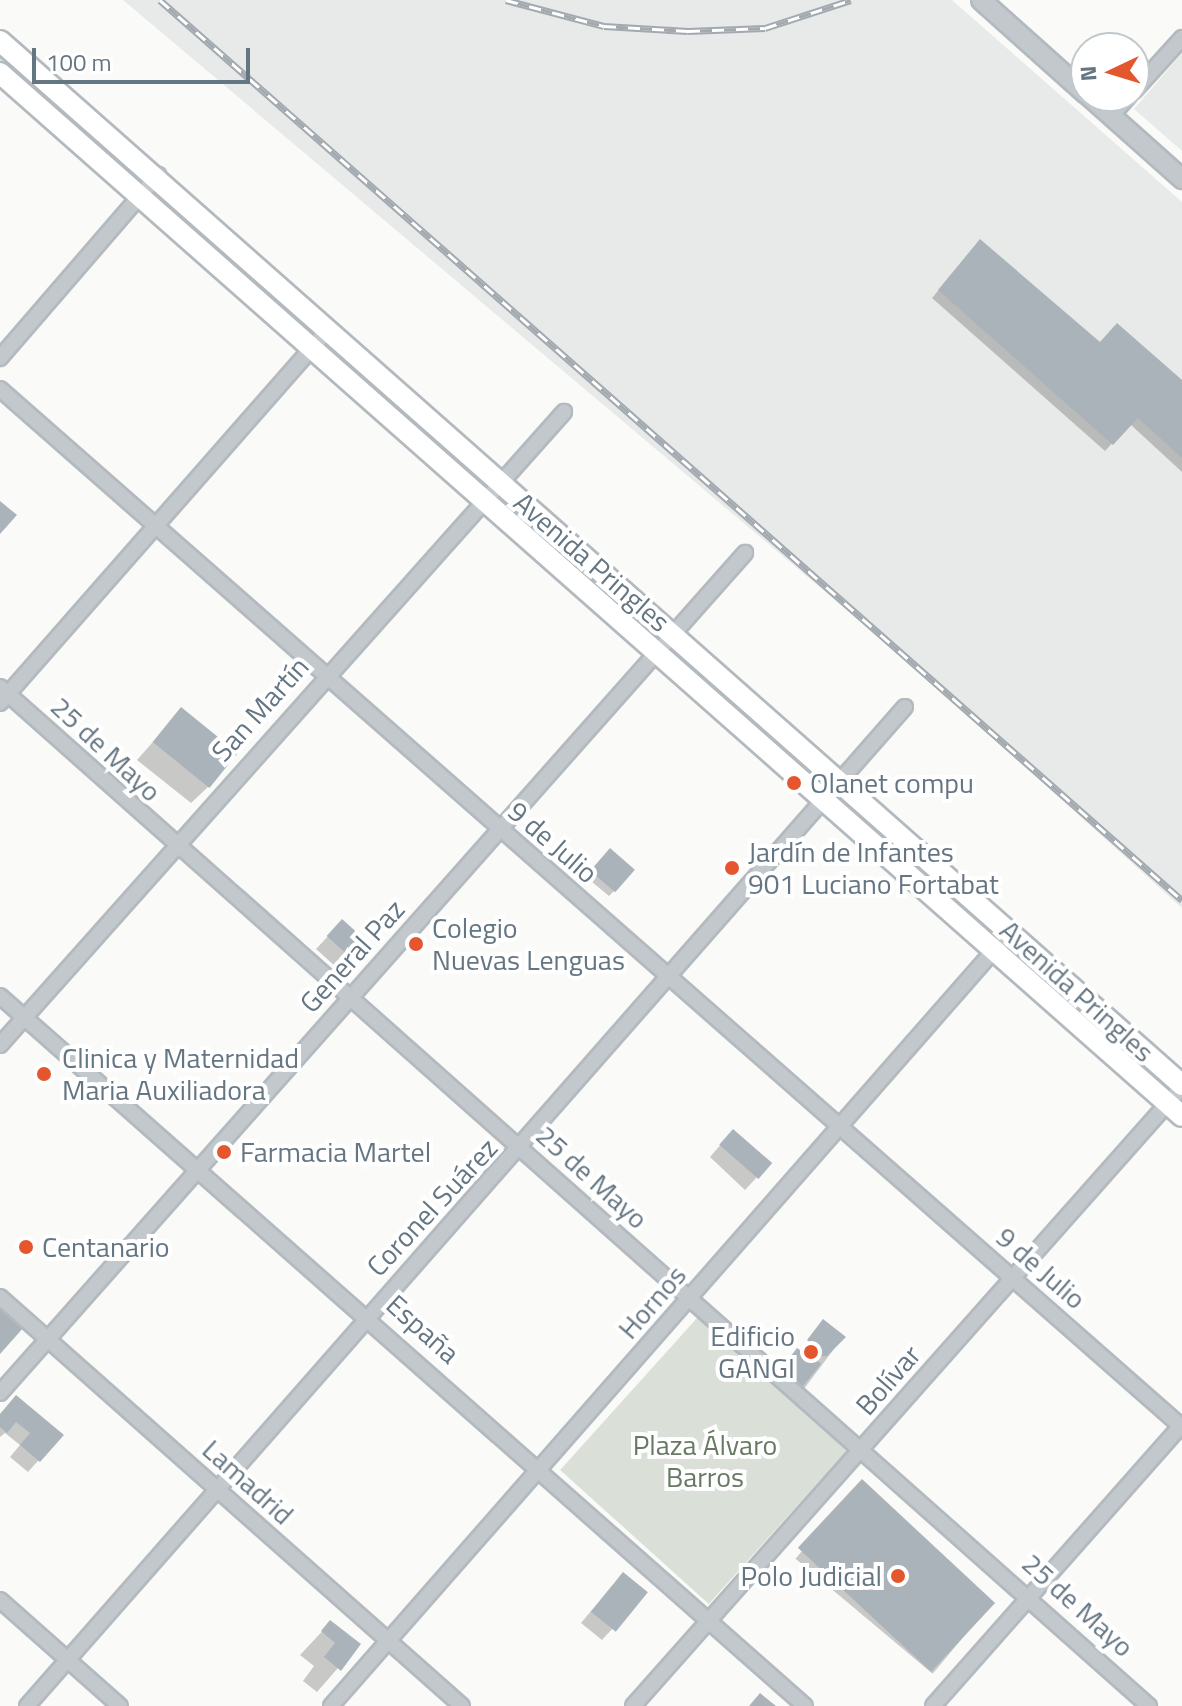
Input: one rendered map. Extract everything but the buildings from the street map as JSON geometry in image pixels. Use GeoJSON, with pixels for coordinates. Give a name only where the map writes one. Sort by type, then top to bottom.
{"type":"FeatureCollection","features":[{"type":"Feature","properties":{"kind":"main road","name":"Avenida Pringles"},"geometry":{"type":"LineString","coordinates":[[0,41],[158,175],[1010,932],[1179,1098]]}},
{"type":"Feature","properties":{"kind":"main road","name":"Avenida Pringles"},"geometry":{"type":"LineString","coordinates":[[0,73],[657,655],[824,796],[996,951],[1179,1098]]}},
{"type":"Feature","properties":{"kind":"street"},"geometry":{"type":"LineString","coordinates":[[981,0],[1070,80]]}},
{"type":"Feature","properties":{"kind":"street"},"geometry":{"type":"LineString","coordinates":[[1150,73],[1182,38]]}},
{"type":"Feature","properties":{"kind":"street"},"geometry":{"type":"LineString","coordinates":[[1106,112],[1182,179]]}},
{"type":"Feature","properties":{"kind":"street"},"geometry":{"type":"LineString","coordinates":[[1111,116],[1115,112]]}},
{"type":"Feature","properties":{"kind":"street"},"geometry":{"type":"LineString","coordinates":[[0,358],[158,175]]}},
{"type":"Feature","properties":{"kind":"street"},"geometry":{"type":"LineString","coordinates":[[3,694],[329,329]]}},
{"type":"Feature","properties":{"kind":"street","name":"9 de Julio"},"geometry":{"type":"LineString","coordinates":[[0,389],[154,523],[323,677],[671,976],[838,1129],[1182,1426]]}},
{"type":"Feature","properties":{"kind":"street","name":"San Martín"},"geometry":{"type":"LineString","coordinates":[[0,1045],[172,845],[323,677],[486,504],[564,412]]}},
{"type":"Feature","properties":{"kind":"street","name":"General Paz"},"geometry":{"type":"LineString","coordinates":[[0,1393],[195,1168],[348,1001],[745,553]]}},
{"type":"Feature","properties":{"kind":"street","name":"25 de Mayo"},"geometry":{"type":"LineString","coordinates":[[3,694],[348,1001],[864,1448],[1149,1706]]}},
{"type":"Feature","properties":{"kind":"street","name":"Coronel Suárez"},"geometry":{"type":"LineString","coordinates":[[27,1706],[368,1314],[521,1149],[824,796],[905,707]]}},
{"type":"Feature","properties":{"kind":"street","name":"Hornos"},"geometry":{"type":"LineString","coordinates":[[331,1706],[1010,932]]}},
{"type":"Feature","properties":{"kind":"street","name":"España"},"geometry":{"type":"LineString","coordinates":[[0,996],[195,1168],[368,1314],[805,1706]]}},
{"type":"Feature","properties":{"kind":"street","name":"Bolívar"},"geometry":{"type":"LineString","coordinates":[[633,1706],[1012,1277],[1179,1098]]}},
{"type":"Feature","properties":{"kind":"street","name":"Lamadrid"},"geometry":{"type":"LineString","coordinates":[[0,1297],[462,1706]]}},
{"type":"Feature","properties":{"kind":"street"},"geometry":{"type":"LineString","coordinates":[[933,1706],[1182,1426]]}},
{"type":"Feature","properties":{"kind":"street"},"geometry":{"type":"LineString","coordinates":[[0,1600],[120,1706]]}},
{"type":"Feature","properties":{"kind":"shaded area"},"geometry":{"type":"Polygon","coordinates":[[[123,0],[952,0],[1070,104],[1070,112],[1080,112],[1182,202],[1182,908],[912,665],[123,0]]]}},
{"type":"Feature","properties":{"kind":"shaded area"},"geometry":{"type":"Polygon","coordinates":[[[1182,53],[1182,151],[1137,112],[1150,112],[1150,90],[1182,53]]]}},
{"type":"Feature","properties":{"kind":"green space"},"geometry":{"type":"Polygon","coordinates":[[[0,53],[135,175],[130,181],[0,64],[0,53]]]}},
{"type":"Feature","properties":{"kind":"green space"},"geometry":{"type":"Polygon","coordinates":[[[340,353],[479,478],[476,482],[337,357],[340,353]]]}},
{"type":"Feature","properties":{"kind":"green space","name":"Plaza Álvaro Barros"},"geometry":{"type":"Polygon","coordinates":[[[698,1317],[847,1451],[709,1604],[560,1470],[698,1317]]]}},
{"type":"Feature","properties":{"kind":"railway"},"geometry":{"type":"LineString","coordinates":[[160,0],[1182,900]]}},
{"type":"Feature","properties":{"kind":"railway"},"geometry":{"type":"LineString","coordinates":[[506,0],[604,26],[688,31],[765,28],[851,0]]}},
{"type":"Feature","properties":{"kind":"place","name":"Olanet compu"},"geometry":{"type":"Point","coordinates":[794,783]}},
{"type":"Feature","properties":{"kind":"place","name":"Jardín de Infantes 901 Luciano Fortabat"},"geometry":{"type":"Point","coordinates":[732,868]}},
{"type":"Feature","properties":{"kind":"place","name":"Colegio Nuevas Lenguas"},"geometry":{"type":"Point","coordinates":[416,944]}},
{"type":"Feature","properties":{"kind":"place","name":"Clinica y Maternidad Maria Auxiliadora"},"geometry":{"type":"Point","coordinates":[44,1074]}},
{"type":"Feature","properties":{"kind":"place","name":"Farmacia Martel"},"geometry":{"type":"Point","coordinates":[224,1152]}},
{"type":"Feature","properties":{"kind":"place","name":"Centanario"},"geometry":{"type":"Point","coordinates":[26,1247]}},
{"type":"Feature","properties":{"kind":"place","name":"Edificio GANGI"},"geometry":{"type":"Point","coordinates":[811,1352]}},
{"type":"Feature","properties":{"kind":"place","name":"Polo Judicial"},"geometry":{"type":"Point","coordinates":[898,1576]}}]}
